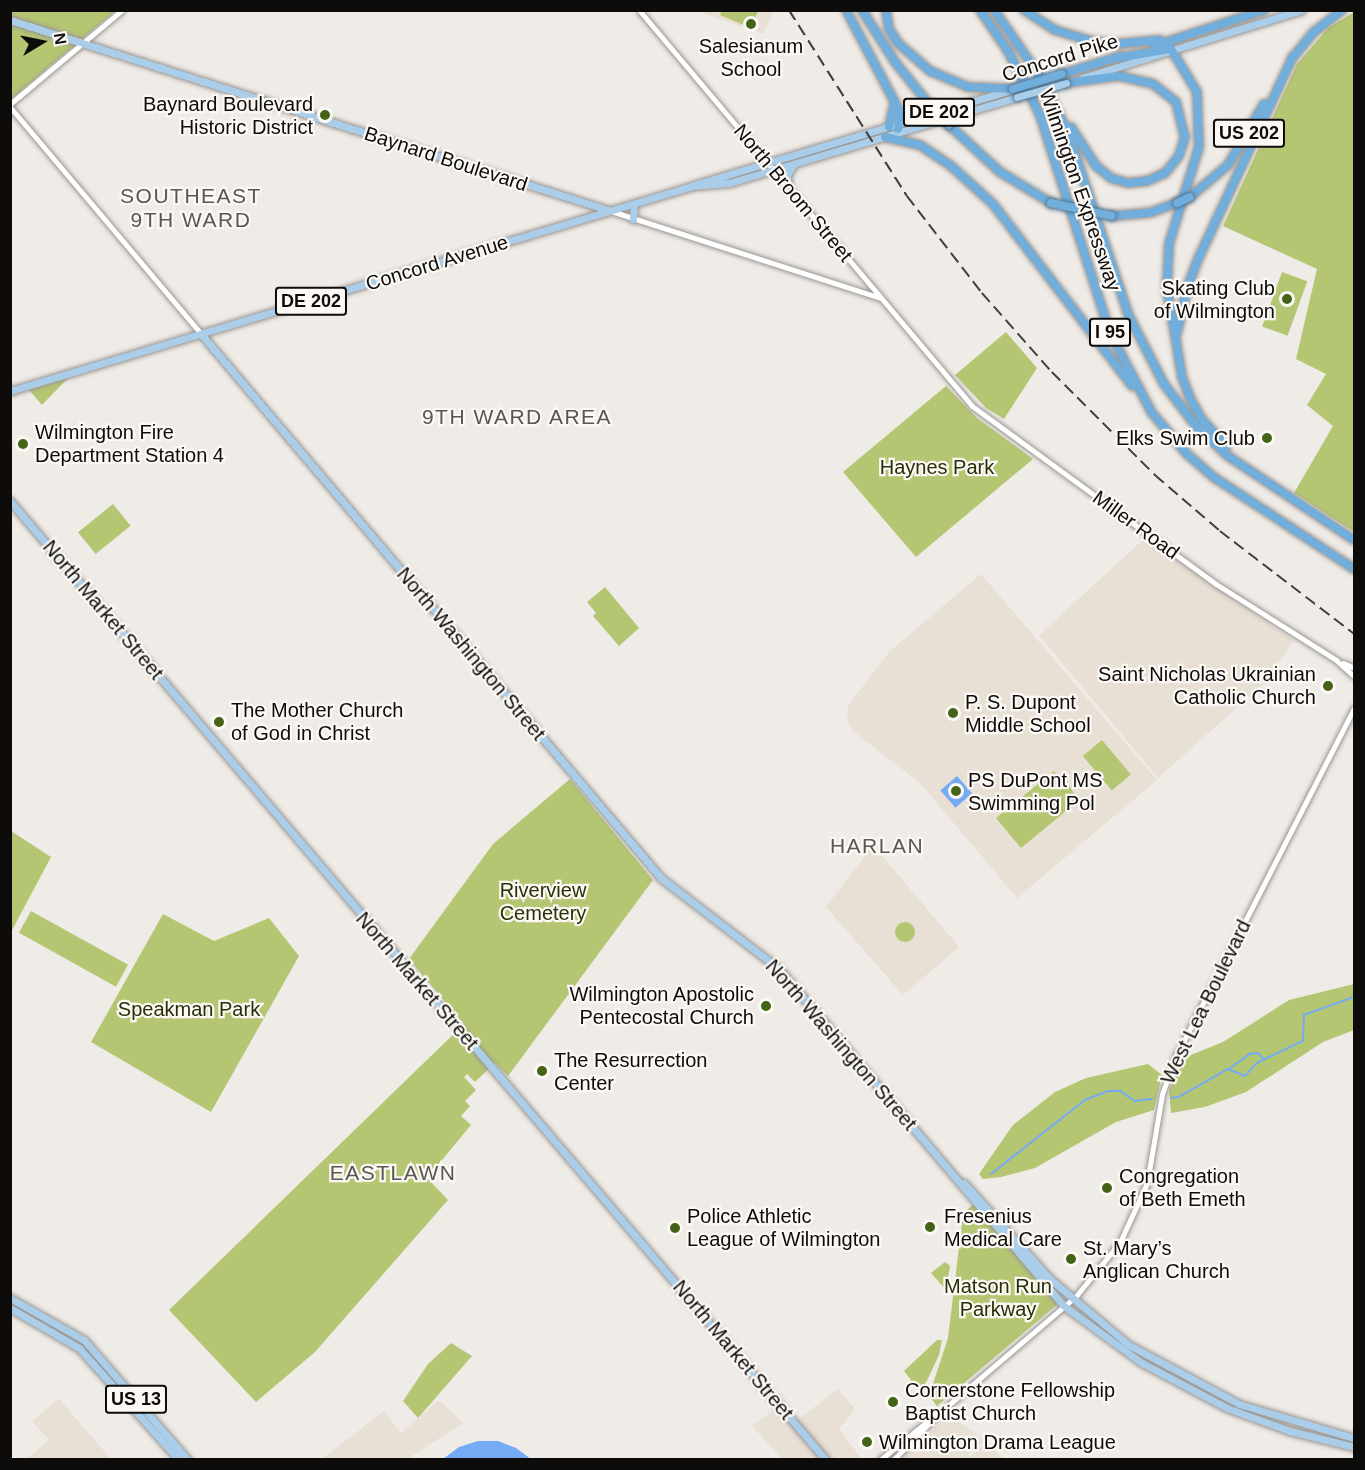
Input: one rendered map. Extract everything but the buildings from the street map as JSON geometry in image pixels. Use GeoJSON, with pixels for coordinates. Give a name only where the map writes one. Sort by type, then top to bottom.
{"type":"FeatureCollection","features":[{"type":"Feature","properties":{"kind":"highway"},"geometry":{"type":"LineString","coordinates":[[846,10],[900,112],[896,126]]}},
{"type":"Feature","properties":{"kind":"highway","name":"US 202"},"geometry":{"type":"LineString","coordinates":[[862,10],[905,76],[932,108],[1000,172],[1051,202],[1112,216],[1149,213],[1177,203],[1190,197],[1228,165],[1293,56],[1314,32],[1342,10]]}},
{"type":"Feature","properties":{"kind":"highway"},"geometry":{"type":"LineString","coordinates":[[886,10],[889,29],[898,43],[930,71],[968,87],[1015,94]]}},
{"type":"Feature","properties":{"kind":"highway"},"geometry":{"type":"LineString","coordinates":[[975,10],[1020,72]]}},
{"type":"Feature","properties":{"kind":"highway","name":"Wilmington Expressway"},"geometry":{"type":"LineString","coordinates":[[980,10],[1020,72],[1047,134],[1110,333],[1152,413],[1187,454],[1215,478],[1354,569]]}},
{"type":"Feature","properties":{"kind":"highway","name":"Wilmington Expressway"},"geometry":{"type":"LineString","coordinates":[[994,10],[1050,95],[1074,147],[1129,316],[1151,364],[1182,410],[1210,440],[1292,500],[1354,540]]}},
{"type":"Feature","properties":{"kind":"highway"},"geometry":{"type":"LineString","coordinates":[[1024,10],[1055,30],[1102,44],[1181,37]]}},
{"type":"Feature","properties":{"kind":"highway","name":"Concord Pike"},"geometry":{"type":"LineString","coordinates":[[1015,94],[1264,10]]}},
{"type":"Feature","properties":{"kind":"highway"},"geometry":{"type":"LineString","coordinates":[[1018,44],[1101,171],[1121,182],[1141,182],[1160,176],[1176,161],[1184,144],[1185,123],[1176,102],[1163,90],[1119,76],[1064,79]]}},
{"type":"Feature","properties":{"kind":"highway"},"geometry":{"type":"LineString","coordinates":[[1117,58],[1165,48],[1173,51],[1197,92],[1201,129],[1167,265],[1182,377],[1201,418],[1237,457],[1292,500]]}},
{"type":"Feature","properties":{"kind":"highway"},"geometry":{"type":"LineString","coordinates":[[1176,342],[1186,288],[1293,56]]}},
{"type":"Feature","properties":{"kind":"highway"},"geometry":{"type":"LineString","coordinates":[[885,137],[920,145],[951,166],[993,204],[1152,413]]}},
{"type":"Feature","properties":{"kind":"main road","name":"Concord Pike"},"geometry":{"type":"LineString","coordinates":[[1064,79],[1173,51],[1302,10]]}},
{"type":"Feature","properties":{"kind":"main road","name":"Baynard Boulevard"},"geometry":{"type":"LineString","coordinates":[[10,20],[611,211]]}},
{"type":"Feature","properties":{"kind":"main road","name":"Concord Pike"},"geometry":{"type":"LineString","coordinates":[[865,135],[954,107],[1015,94]]}},
{"type":"Feature","properties":{"kind":"main road","name":"Concord Pike"},"geometry":{"type":"LineString","coordinates":[[869,142],[1015,94]]}},
{"type":"Feature","properties":{"kind":"main road"},"geometry":{"type":"LineString","coordinates":[[772,170],[780,163],[896,126]]}},
{"type":"Feature","properties":{"kind":"main road","name":"Concord Avenue"},"geometry":{"type":"LineString","coordinates":[[10,391],[611,211],[766,162],[865,135]]}},
{"type":"Feature","properties":{"kind":"main road","name":"Concord Avenue"},"geometry":{"type":"LineString","coordinates":[[692,186],[729,183],[869,142]]}},
{"type":"Feature","properties":{"kind":"main road"},"geometry":{"type":"LineString","coordinates":[[788,189],[787,175],[794,164]]}},
{"type":"Feature","properties":{"kind":"main road"},"geometry":{"type":"LineString","coordinates":[[633,219],[634,204]]}},
{"type":"Feature","properties":{"kind":"main road","name":"North Washington Street"},"geometry":{"type":"LineString","coordinates":[[201,334],[660,878],[779,969],[957,1176],[1072,1299],[1129,1345],[1220,1395],[1261,1412],[1354,1438]]}},
{"type":"Feature","properties":{"kind":"main road","name":"North Market Street"},"geometry":{"type":"LineString","coordinates":[[10,501],[826,1460]]}},
{"type":"Feature","properties":{"kind":"main road","name":"North Washington Street"},"geometry":{"type":"LineString","coordinates":[[957,1176],[978,1208],[1064,1306],[1133,1358],[1227,1408],[1290,1431],[1354,1447]]}},
{"type":"Feature","properties":{"kind":"main road","name":"US 13"},"geometry":{"type":"LineString","coordinates":[[10,1298],[84,1340],[188,1460]]}},
{"type":"Feature","properties":{"kind":"main road","name":"US 13"},"geometry":{"type":"LineString","coordinates":[[10,1308],[79,1348],[179,1460]]}},
{"type":"Feature","properties":{"kind":"street"},"geometry":{"type":"LineString","coordinates":[[10,106],[122,10]]}},
{"type":"Feature","properties":{"kind":"street","name":"North Broom Street"},"geometry":{"type":"LineString","coordinates":[[639,10],[946,376]]}},
{"type":"Feature","properties":{"kind":"street","name":"North Washington Street"},"geometry":{"type":"LineString","coordinates":[[10,106],[201,334]]}},
{"type":"Feature","properties":{"kind":"street","name":"Baynard Boulevard"},"geometry":{"type":"LineString","coordinates":[[611,211],[881,298]]}},
{"type":"Feature","properties":{"kind":"street","name":"Miller Road"},"geometry":{"type":"LineString","coordinates":[[946,376],[977,410],[1216,584],[1353,672]]}},
{"type":"Feature","properties":{"kind":"street"},"geometry":{"type":"LineString","coordinates":[[1353,672],[1354,683]]}},
{"type":"Feature","properties":{"kind":"street","name":"West Lea Boulevard"},"geometry":{"type":"LineString","coordinates":[[880,1460],[938,1414],[1072,1299],[1105,1263],[1130,1223],[1147,1183],[1164,1086],[1175,1058],[1354,709],[1354,702]]}},
{"type":"Feature","properties":{"kind":"street","name":"West Lea Boulevard"},"geometry":{"type":"LineString","coordinates":[[893,1460],[938,1414]]}},
{"type":"Feature","properties":{"kind":"shaded area","name":"Salesianum School"},"geometry":{"type":"Polygon","coordinates":[[[774,10],[763,34],[697,11],[774,10]]]}},
{"type":"Feature","properties":{"kind":"shaded area"},"geometry":{"type":"Polygon","coordinates":[[[1144,539],[1294,641],[1262,685],[1158,778],[1039,635],[1144,539]]]}},
{"type":"Feature","properties":{"kind":"shaded area","name":"P. S. Dupont Middle School"},"geometry":{"type":"Polygon","coordinates":[[[981,574],[1157,780],[1017,898],[920,783],[859,736],[849,726],[847,715],[848,706],[889,652],[981,574]]]}},
{"type":"Feature","properties":{"kind":"shaded area"},"geometry":{"type":"Polygon","coordinates":[[[873,845],[959,947],[903,995],[826,907],[873,845]]]}},
{"type":"Feature","properties":{"kind":"shaded area"},"geometry":{"type":"Polygon","coordinates":[[[838,1389],[855,1409],[839,1429],[862,1459],[783,1459],[752,1426],[776,1408],[791,1425],[838,1389]]]}},
{"type":"Feature","properties":{"kind":"shaded area"},"geometry":{"type":"Polygon","coordinates":[[[59,1399],[111,1459],[27,1459],[49,1440],[32,1421],[59,1399]]]}},
{"type":"Feature","properties":{"kind":"shaded area"},"geometry":{"type":"Polygon","coordinates":[[[439,1400],[463,1423],[407,1459],[322,1459],[384,1411],[401,1433],[439,1400]]]}},
{"type":"Feature","properties":{"kind":"shaded area"},"geometry":{"type":"Polygon","coordinates":[[[950,1415],[985,1441],[964,1459],[906,1459],[903,1456],[950,1415]]]}},
{"type":"Feature","properties":{"kind":"shaded area"},"geometry":{"type":"Polygon","coordinates":[[[986,1443],[1004,1459],[967,1459],[986,1443]]]}},
{"type":"Feature","properties":{"kind":"green space"},"geometry":{"type":"Polygon","coordinates":[[[722,10],[758,11],[751,28],[720,15],[722,10]]]}},
{"type":"Feature","properties":{"kind":"green space"},"geometry":{"type":"Polygon","coordinates":[[[11,11],[115,11],[11,99],[11,11]]]}},
{"type":"Feature","properties":{"kind":"green space"},"geometry":{"type":"Polygon","coordinates":[[[1354,12],[1354,532],[1294,493],[1333,426],[1307,405],[1326,374],[1296,359],[1317,269],[1223,226],[1297,64],[1328,28],[1354,12]]]}},
{"type":"Feature","properties":{"kind":"green space","name":"Skating Club of Wilmington"},"geometry":{"type":"Polygon","coordinates":[[[1282,272],[1307,281],[1288,336],[1262,327],[1282,272]]]}},
{"type":"Feature","properties":{"kind":"green space","name":"Haynes Park"},"geometry":{"type":"Polygon","coordinates":[[[1006,332],[1037,368],[1004,419],[986,408],[955,375],[1006,332]]]}},
{"type":"Feature","properties":{"kind":"green space"},"geometry":{"type":"Polygon","coordinates":[[[68,378],[42,405],[29,390],[68,378]]]}},
{"type":"Feature","properties":{"kind":"green space","name":"Haynes Park"},"geometry":{"type":"Polygon","coordinates":[[[946,386],[977,418],[1033,459],[916,557],[843,472],[946,386]]]}},
{"type":"Feature","properties":{"kind":"green space"},"geometry":{"type":"Polygon","coordinates":[[[113,504],[131,526],[96,554],[78,532],[113,504]]]}},
{"type":"Feature","properties":{"kind":"green space"},"geometry":{"type":"Polygon","coordinates":[[[605,587],[639,628],[619,646],[593,616],[596,613],[587,602],[605,587]]]}},
{"type":"Feature","properties":{"kind":"green space"},"geometry":{"type":"Polygon","coordinates":[[[1102,740],[1131,774],[1112,791],[1083,756],[1102,740]]]}},
{"type":"Feature","properties":{"kind":"green space"},"geometry":{"type":"Polygon","coordinates":[[[1054,771],[1064,783],[1067,781],[1078,801],[1021,848],[996,818],[1054,771]]]}},
{"type":"Feature","properties":{"kind":"green space","name":"Riverview Cemetery"},"geometry":{"type":"Polygon","coordinates":[[[570,779],[653,880],[508,1076],[495,1063],[475,1082],[467,1074],[464,1077],[476,1090],[465,1101],[470,1106],[461,1116],[471,1125],[427,1178],[448,1200],[315,1352],[256,1402],[169,1310],[464,1024],[409,959],[493,844],[570,779]]]}},
{"type":"Feature","properties":{"kind":"green space"},"geometry":{"type":"Polygon","coordinates":[[[11,831],[51,857],[11,932],[11,831]]]}},
{"type":"Feature","properties":{"kind":"green space"},"geometry":{"type":"Polygon","coordinates":[[[31,911],[128,965],[116,987],[19,933],[31,911]]]}},
{"type":"Feature","properties":{"kind":"green space","name":"Speakman Park"},"geometry":{"type":"Polygon","coordinates":[[[163,914],[214,941],[269,918],[299,956],[211,1112],[91,1042],[163,914]]]}},
{"type":"Feature","properties":{"kind":"green space"},"geometry":{"type":"Polygon","coordinates":[[[905,922],[912,925],[915,932],[912,939],[905,942],[898,939],[895,932],[898,925],[905,922]]]}},
{"type":"Feature","properties":{"kind":"green space"},"geometry":{"type":"Polygon","coordinates":[[[1354,984],[1354,1030],[1323,1042],[1246,1092],[1205,1107],[1171,1113],[1169,1091],[1181,1059],[1223,1042],[1289,1000],[1354,984]]]}},
{"type":"Feature","properties":{"kind":"green space"},"geometry":{"type":"Polygon","coordinates":[[[1148,1064],[1162,1075],[1154,1110],[1116,1122],[1035,1168],[983,1179],[979,1174],[1013,1125],[1055,1092],[1086,1078],[1148,1064]]]}},
{"type":"Feature","properties":{"kind":"green space","name":"Matson Run Parkway"},"geometry":{"type":"Polygon","coordinates":[[[973,1204],[1059,1303],[937,1406],[929,1396],[948,1338],[963,1214],[973,1204]]]}},
{"type":"Feature","properties":{"kind":"green space","name":"Matson Run Parkway"},"geometry":{"type":"Polygon","coordinates":[[[945,1262],[950,1266],[946,1290],[931,1273],[945,1262]]]}},
{"type":"Feature","properties":{"kind":"green space","name":"Matson Run Parkway"},"geometry":{"type":"Polygon","coordinates":[[[937,1340],[942,1340],[939,1355],[921,1393],[904,1371],[937,1340]]]}},
{"type":"Feature","properties":{"kind":"green space"},"geometry":{"type":"Polygon","coordinates":[[[451,1343],[472,1356],[418,1418],[403,1401],[428,1364],[451,1343]]]}},
{"type":"Feature","properties":{"kind":"water","name":"PS DuPont MS Swimming Pol"},"geometry":{"type":"Polygon","coordinates":[[[957,776],[972,793],[955,808],[940,790],[957,776]]]}},
{"type":"Feature","properties":{"kind":"water"},"geometry":{"type":"Polygon","coordinates":[[[478,1441],[498,1441],[516,1448],[531,1459],[443,1459],[459,1447],[478,1441]]]}},
{"type":"Feature","properties":{"kind":"waterway"},"geometry":{"type":"LineString","coordinates":[[1171,1098],[1179,1097],[1228,1069],[1245,1076],[1257,1063],[1303,1041],[1304,1015],[1354,997]]}},
{"type":"Feature","properties":{"kind":"waterway"},"geometry":{"type":"LineString","coordinates":[[1229,1069],[1250,1054],[1258,1053],[1264,1059]]}},
{"type":"Feature","properties":{"kind":"waterway"},"geometry":{"type":"LineString","coordinates":[[991,1174],[1085,1100],[1108,1091],[1121,1091],[1135,1101],[1152,1099]]}},
{"type":"Feature","properties":{"kind":"railway"},"geometry":{"type":"LineString","coordinates":[[789,10],[907,196],[982,293],[1052,372],[1155,475],[1220,531],[1354,634]]}},
{"type":"Feature","properties":{"kind":"place","name":"Salesianum School"},"geometry":{"type":"Point","coordinates":[751,24]}},
{"type":"Feature","properties":{"kind":"place","name":"Baynard Boulevard Historic District"},"geometry":{"type":"Point","coordinates":[325,115]}},
{"type":"Feature","properties":{"kind":"place","name":"Skating Club of Wilmington"},"geometry":{"type":"Point","coordinates":[1287,299]}},
{"type":"Feature","properties":{"kind":"place","name":"Elks Swim Club"},"geometry":{"type":"Point","coordinates":[1267,438]}},
{"type":"Feature","properties":{"kind":"place","name":"Wilmington Fire Department Station 4"},"geometry":{"type":"Point","coordinates":[23,444]}},
{"type":"Feature","properties":{"kind":"place","name":"Saint Nicholas Ukrainian Catholic Church"},"geometry":{"type":"Point","coordinates":[1328,686]}},
{"type":"Feature","properties":{"kind":"place","name":"P. S. Dupont Middle School"},"geometry":{"type":"Point","coordinates":[953,713]}},
{"type":"Feature","properties":{"kind":"place","name":"The Mother Church of God in Christ"},"geometry":{"type":"Point","coordinates":[219,722]}},
{"type":"Feature","properties":{"kind":"place","name":"PS DuPont MS Swimming Pol"},"geometry":{"type":"Point","coordinates":[956,791]}},
{"type":"Feature","properties":{"kind":"place","name":"Wilmington Apostolic Pentecostal Church"},"geometry":{"type":"Point","coordinates":[766,1006]}},
{"type":"Feature","properties":{"kind":"place","name":"The Resurrection Center"},"geometry":{"type":"Point","coordinates":[542,1071]}},
{"type":"Feature","properties":{"kind":"place","name":"Congregation of Beth Emeth"},"geometry":{"type":"Point","coordinates":[1107,1188]}},
{"type":"Feature","properties":{"kind":"place","name":"Fresenius Medical Care"},"geometry":{"type":"Point","coordinates":[930,1227]}},
{"type":"Feature","properties":{"kind":"place","name":"Police Athletic League of Wilmington"},"geometry":{"type":"Point","coordinates":[675,1228]}},
{"type":"Feature","properties":{"kind":"place","name":"St. Mary’s Anglican Church"},"geometry":{"type":"Point","coordinates":[1071,1259]}},
{"type":"Feature","properties":{"kind":"place","name":"Cornerstone Fellowship Baptist Church"},"geometry":{"type":"Point","coordinates":[893,1402]}},
{"type":"Feature","properties":{"kind":"place","name":"Wilmington Drama League"},"geometry":{"type":"Point","coordinates":[867,1442]}},
{"type":"Feature","properties":{"kind":"district","name":"SOUTHEAST 9TH WARD"},"geometry":{"type":"Point","coordinates":[191,208]}},
{"type":"Feature","properties":{"kind":"district","name":"9TH WARD AREA"},"geometry":{"type":"Point","coordinates":[517,417]}},
{"type":"Feature","properties":{"kind":"district","name":"HARLAN"},"geometry":{"type":"Point","coordinates":[877,846]}},
{"type":"Feature","properties":{"kind":"district","name":"EASTLAWN"},"geometry":{"type":"Point","coordinates":[393,1173]}}]}
